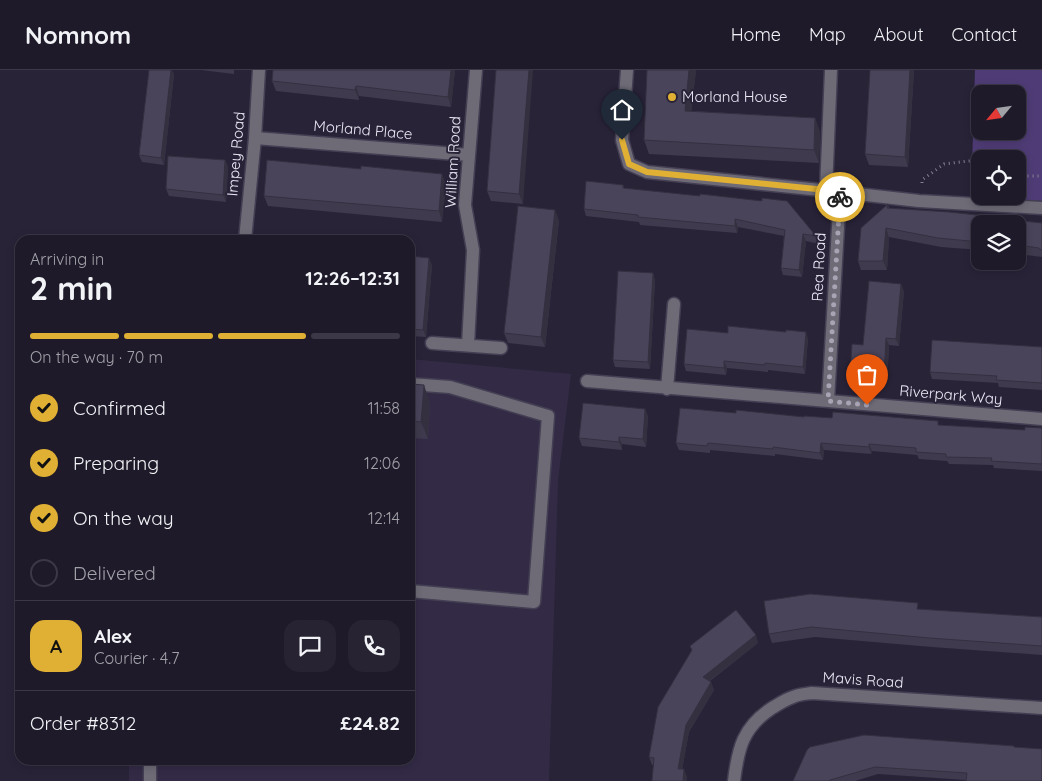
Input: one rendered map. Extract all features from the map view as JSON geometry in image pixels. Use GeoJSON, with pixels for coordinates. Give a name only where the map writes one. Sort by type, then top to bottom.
{"type":"FeatureCollection","features":[{"type":"Feature","properties":{"kind":"street","name":"Impey Road"},"geometry":{"type":"LineString","coordinates":[[245,235],[255,138],[259,70]]}},
{"type":"Feature","properties":{"kind":"street","name":"William Road"},"geometry":{"type":"LineString","coordinates":[[468,345],[473,250],[465,205],[476,70]]}},
{"type":"Feature","properties":{"kind":"street"},"geometry":{"type":"LineString","coordinates":[[627,70],[622,140],[629,164],[647,172],[826,190],[919,202],[1042,208]]}},
{"type":"Feature","properties":{"kind":"street"},"geometry":{"type":"LineString","coordinates":[[826,190],[831,70]]}},
{"type":"Feature","properties":{"kind":"street","name":"Morland Place"},"geometry":{"type":"LineString","coordinates":[[255,138],[469,155]]}},
{"type":"Feature","properties":{"kind":"street","name":"Rea Road"},"geometry":{"type":"LineString","coordinates":[[828,401],[840,192]]}},
{"type":"Feature","properties":{"kind":"street"},"geometry":{"type":"LineString","coordinates":[[667,388],[674,304]]}},
{"type":"Feature","properties":{"kind":"street"},"geometry":{"type":"LineString","coordinates":[[432,343],[500,348]]}},
{"type":"Feature","properties":{"kind":"street"},"geometry":{"type":"LineString","coordinates":[[587,381],[828,401]]}},
{"type":"Feature","properties":{"kind":"street"},"geometry":{"type":"LineString","coordinates":[[415,384],[450,387],[548,416],[534,602],[415,591]]}},
{"type":"Feature","properties":{"kind":"street","name":"Riverpark Way"},"geometry":{"type":"LineString","coordinates":[[828,401],[1042,419]]}},
{"type":"Feature","properties":{"kind":"street","name":"Mavis Road"},"geometry":{"type":"LineString","coordinates":[[734,781],[737,758],[742,741],[750,727],[764,714],[794,696],[812,693],[1042,708]]}},
{"type":"Feature","properties":{"kind":"street"},"geometry":{"type":"LineString","coordinates":[[150,765],[150,781]]}},
{"type":"Feature","properties":{"kind":"path"},"geometry":{"type":"LineString","coordinates":[[919,202],[922,180],[944,164],[971,161]]}},
{"type":"Feature","properties":{"kind":"path"},"geometry":{"type":"LineString","coordinates":[[1026,176],[1042,176]]}},
{"type":"Feature","properties":{"kind":"shaded area"},"geometry":{"type":"Polygon","coordinates":[[[975,70],[1042,70],[1042,201],[1026,200],[1026,150],[972,150],[973,140],[1026,140],[1026,85],[975,85],[975,70]]]}},
{"type":"Feature","properties":{"kind":"shaded area"},"geometry":{"type":"Polygon","coordinates":[[[415,359],[571,374],[558,480],[549,781],[129,781],[129,765],[415,765],[415,359]]]}},
{"type":"Feature","properties":{"kind":"building"},"geometry":{"type":"Polygon","coordinates":[[[149,70],[171,70],[161,158],[139,155],[149,70]]]}},
{"type":"Feature","properties":{"kind":"building"},"geometry":{"type":"Polygon","coordinates":[[[273,70],[451,70],[448,97],[356,86],[355,90],[272,81],[273,70]]]}},
{"type":"Feature","properties":{"kind":"building"},"geometry":{"type":"Polygon","coordinates":[[[496,70],[529,70],[519,194],[487,191],[496,70]]]}},
{"type":"Feature","properties":{"kind":"building","name":"Morland House"},"geometry":{"type":"Polygon","coordinates":[[[647,70],[689,70],[685,111],[815,118],[814,150],[644,140],[647,70]]]}},
{"type":"Feature","properties":{"kind":"building"},"geometry":{"type":"Polygon","coordinates":[[[870,70],[910,70],[905,157],[865,154],[870,70]]]}},
{"type":"Feature","properties":{"kind":"building"},"geometry":{"type":"Polygon","coordinates":[[[168,156],[225,160],[223,195],[166,189],[168,156]]]}},
{"type":"Feature","properties":{"kind":"building"},"geometry":{"type":"Polygon","coordinates":[[[267,160],[361,169],[361,166],[442,174],[439,211],[264,196],[267,160]]]}},
{"type":"Feature","properties":{"kind":"building"},"geometry":{"type":"Polygon","coordinates":[[[586,181],[623,185],[623,188],[700,196],[700,194],[762,201],[762,198],[787,201],[816,236],[803,234],[799,270],[781,268],[785,230],[735,219],[735,226],[638,217],[638,215],[584,209],[586,181]]]}},
{"type":"Feature","properties":{"kind":"building"},"geometry":{"type":"Polygon","coordinates":[[[888,204],[887,208],[976,215],[971,215],[971,241],[938,238],[886,228],[883,261],[858,261],[861,228],[888,204]]]}},
{"type":"Feature","properties":{"kind":"building"},"geometry":{"type":"Polygon","coordinates":[[[518,206],[555,210],[541,337],[504,333],[518,206]]]}},
{"type":"Feature","properties":{"kind":"building"},"geometry":{"type":"Polygon","coordinates":[[[1026,221],[1042,223],[1042,250],[1026,246],[1026,221]]]}},
{"type":"Feature","properties":{"kind":"building"},"geometry":{"type":"Polygon","coordinates":[[[415,257],[429,258],[423,330],[415,329],[415,257]]]}},
{"type":"Feature","properties":{"kind":"building"},"geometry":{"type":"Polygon","coordinates":[[[618,271],[653,273],[648,362],[613,360],[618,271]]]}},
{"type":"Feature","properties":{"kind":"building"},"geometry":{"type":"Polygon","coordinates":[[[869,281],[901,284],[896,339],[886,338],[884,375],[850,373],[852,344],[863,345],[869,281]]]}},
{"type":"Feature","properties":{"kind":"building"},"geometry":{"type":"Polygon","coordinates":[[[728,326],[786,332],[786,330],[806,332],[803,367],[724,361],[724,368],[684,364],[687,329],[728,333],[728,326]]]}},
{"type":"Feature","properties":{"kind":"building"},"geometry":{"type":"Polygon","coordinates":[[[932,340],[1042,347],[1042,383],[996,380],[997,376],[930,372],[932,340]]]}},
{"type":"Feature","properties":{"kind":"building"},"geometry":{"type":"Polygon","coordinates":[[[415,384],[424,385],[421,422],[415,421],[415,384]]]}},
{"type":"Feature","properties":{"kind":"building"},"geometry":{"type":"Polygon","coordinates":[[[583,403],[645,409],[643,439],[619,437],[619,442],[579,438],[583,403]]]}},
{"type":"Feature","properties":{"kind":"building"},"geometry":{"type":"Polygon","coordinates":[[[680,408],[736,413],[736,410],[832,418],[833,412],[938,421],[938,425],[1025,430],[1025,427],[1042,428],[1042,464],[991,461],[992,458],[946,457],[946,454],[916,452],[916,448],[869,444],[869,447],[821,443],[820,453],[773,447],[773,449],[708,443],[707,446],[676,443],[680,408]]]}},
{"type":"Feature","properties":{"kind":"building"},"geometry":{"type":"Polygon","coordinates":[[[810,594],[918,603],[917,609],[1042,617],[1042,646],[811,627],[769,634],[764,601],[810,594]]]}},
{"type":"Feature","properties":{"kind":"building"},"geometry":{"type":"Polygon","coordinates":[[[736,610],[756,635],[703,677],[711,682],[686,725],[678,769],[684,769],[683,781],[652,781],[654,758],[649,757],[658,707],[692,650],[690,646],[736,610]]]}},
{"type":"Feature","properties":{"kind":"building"},"geometry":{"type":"Polygon","coordinates":[[[864,735],[1042,749],[1042,781],[966,781],[967,773],[875,767],[829,781],[793,781],[810,747],[864,735]]]}},
{"type":"Feature","properties":{"kind":"way so far"},"geometry":{"type":"LineString","coordinates":[[840,197],[828,401],[867,405]]}},
{"type":"Feature","properties":{"kind":"place","name":"Morland House"},"geometry":{"type":"Point","coordinates":[672,97]}},
{"type":"Feature","properties":{"kind":"route"},"geometry":{"type":"LineString","coordinates":[[622,140],[629,164],[647,172],[826,190],[840,192],[840,197]]}}]}
